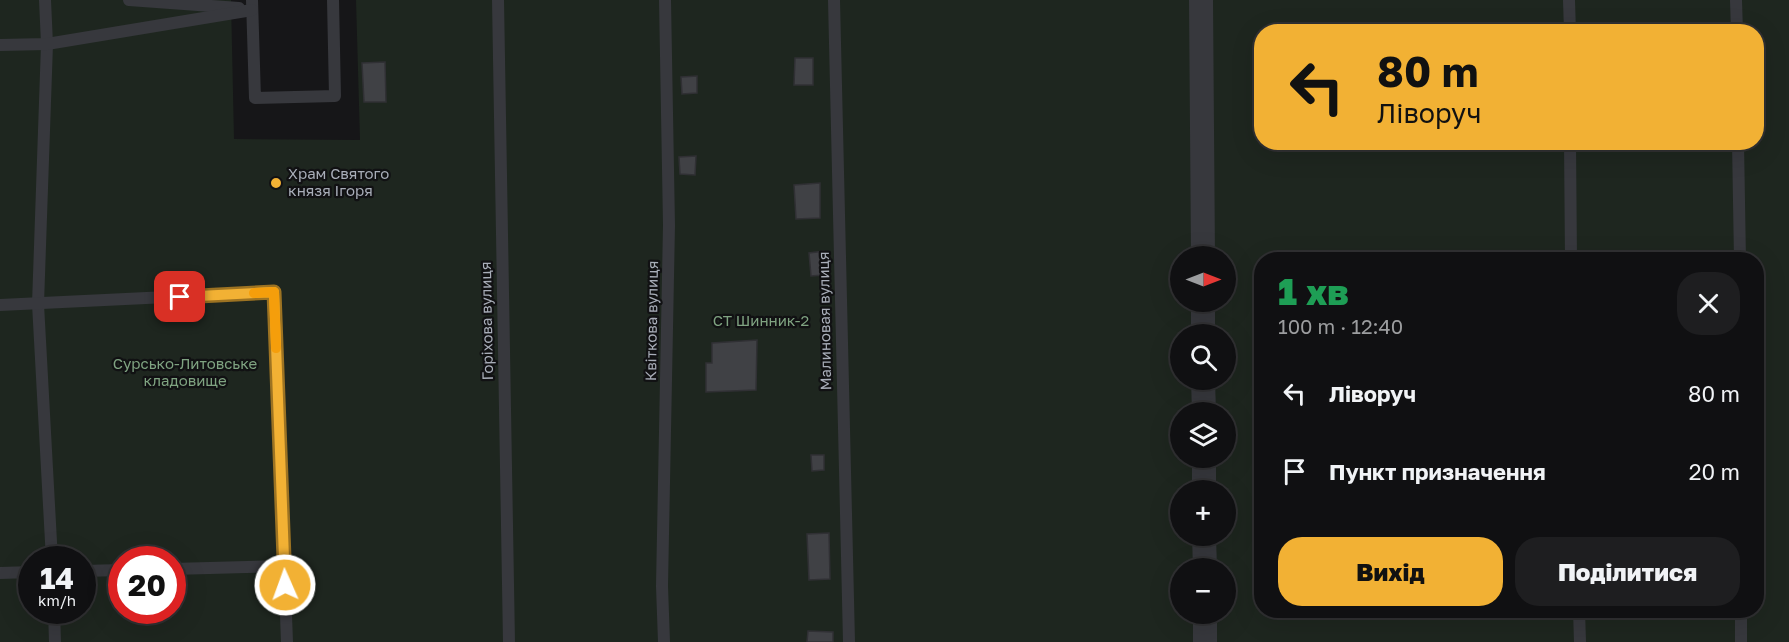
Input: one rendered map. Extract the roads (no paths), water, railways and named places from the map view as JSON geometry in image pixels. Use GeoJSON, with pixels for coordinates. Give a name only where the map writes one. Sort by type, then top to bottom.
{"type":"FeatureCollection","features":[{"type":"Feature","properties":{"kind":"street"},"geometry":{"type":"LineString","coordinates":[[1201,0],[1203,246]]}},
{"type":"Feature","properties":{"kind":"street"},"geometry":{"type":"LineString","coordinates":[[1205,624],[1205,642]]}},
{"type":"Feature","properties":{"kind":"lane"},"geometry":{"type":"LineString","coordinates":[[45,0],[47,44],[38,304],[51,546]]}},
{"type":"Feature","properties":{"kind":"lane"},"geometry":{"type":"LineString","coordinates":[[129,0],[252,5]]}},
{"type":"Feature","properties":{"kind":"lane"},"geometry":{"type":"LineString","coordinates":[[252,5],[255,98],[335,96],[333,0]]}},
{"type":"Feature","properties":{"kind":"lane","name":"Горіхова вулиця"},"geometry":{"type":"LineString","coordinates":[[498,0],[509,642]]}},
{"type":"Feature","properties":{"kind":"lane","name":"Квіткова вулиця"},"geometry":{"type":"LineString","coordinates":[[664,642],[662,586],[669,225],[665,0]]}},
{"type":"Feature","properties":{"kind":"lane","name":"Малиновая вулиця"},"geometry":{"type":"LineString","coordinates":[[834,0],[849,642]]}},
{"type":"Feature","properties":{"kind":"lane"},"geometry":{"type":"LineString","coordinates":[[1569,0],[1569,24]]}},
{"type":"Feature","properties":{"kind":"lane"},"geometry":{"type":"LineString","coordinates":[[1736,0],[1737,24]]}},
{"type":"Feature","properties":{"kind":"lane"},"geometry":{"type":"LineString","coordinates":[[0,45],[47,44],[252,5]]}},
{"type":"Feature","properties":{"kind":"lane"},"geometry":{"type":"LineString","coordinates":[[1570,150],[1571,252]]}},
{"type":"Feature","properties":{"kind":"lane"},"geometry":{"type":"LineString","coordinates":[[1738,150],[1740,252]]}},
{"type":"Feature","properties":{"kind":"lane"},"geometry":{"type":"LineString","coordinates":[[0,305],[274,292],[287,642]]}},
{"type":"Feature","properties":{"kind":"lane"},"geometry":{"type":"LineString","coordinates":[[186,569],[284,566]]}},
{"type":"Feature","properties":{"kind":"lane"},"geometry":{"type":"LineString","coordinates":[[0,573],[18,572]]}},
{"type":"Feature","properties":{"kind":"lane"},"geometry":{"type":"LineString","coordinates":[[1579,618],[1580,642]]}},
{"type":"Feature","properties":{"kind":"lane"},"geometry":{"type":"LineString","coordinates":[[1741,618],[1741,642]]}},
{"type":"Feature","properties":{"kind":"lane"},"geometry":{"type":"LineString","coordinates":[[54,624],[55,642]]}},
{"type":"Feature","properties":{"kind":"place","name":"Храм Святого князя Ігоря"},"geometry":{"type":"Point","coordinates":[276,183]}},
{"type":"Feature","properties":{"kind":"park label","name":"СТ Шинник-2"},"geometry":{"type":"Point","coordinates":[761,321]}},
{"type":"Feature","properties":{"kind":"park label","name":"Сурсько-Литовське кладовище"},"geometry":{"type":"Point","coordinates":[185,372]}}]}
